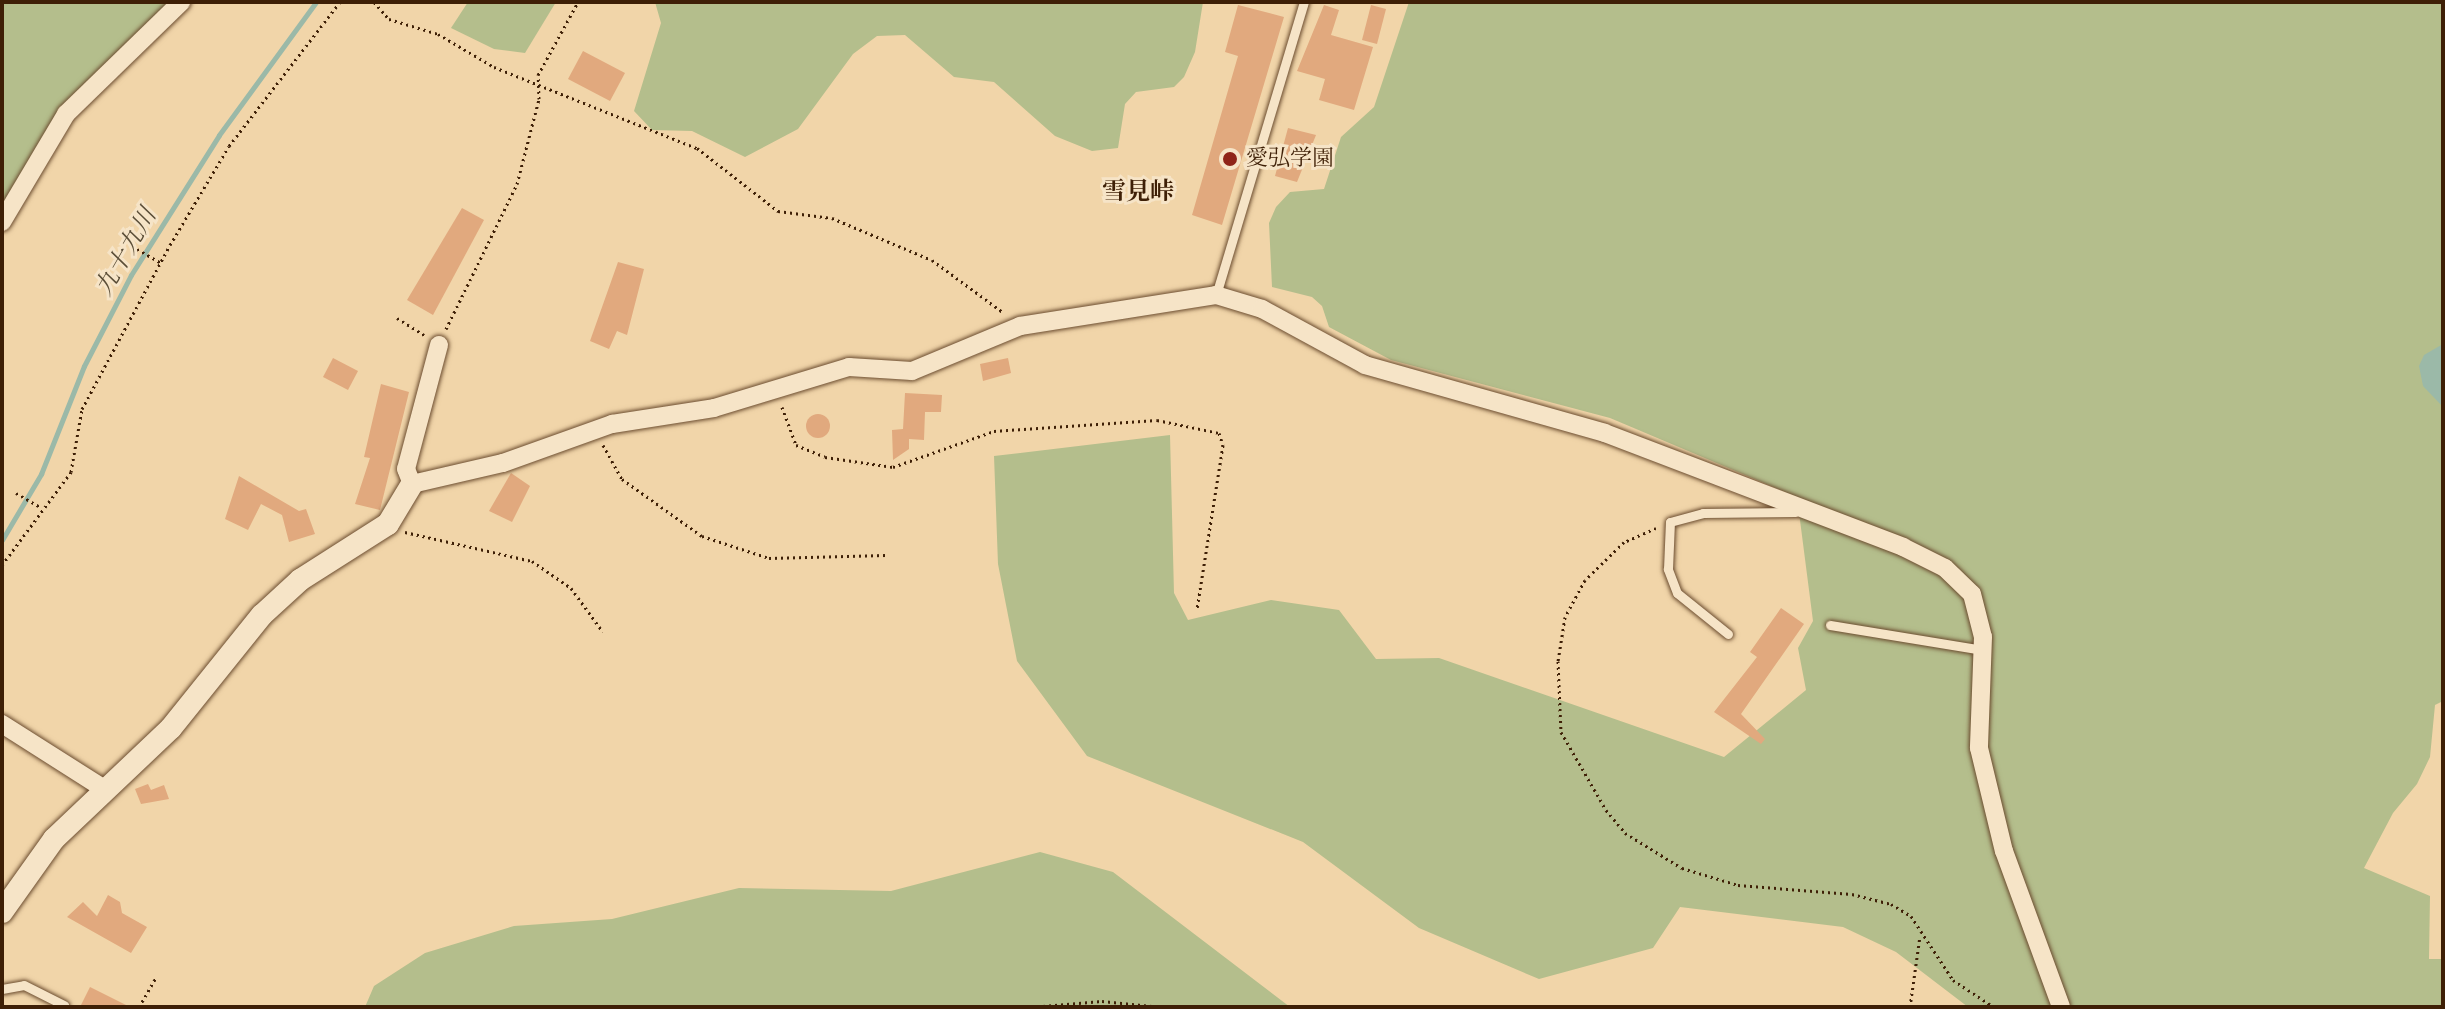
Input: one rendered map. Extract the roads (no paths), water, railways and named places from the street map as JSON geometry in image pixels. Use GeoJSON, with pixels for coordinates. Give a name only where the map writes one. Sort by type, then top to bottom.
{"type":"FeatureCollection","features":[{"type":"Feature","properties":{"kind":"street"},"geometry":{"type":"LineString","coordinates":[[2,222],[66,114],[181,2]]}},
{"type":"Feature","properties":{"kind":"street"},"geometry":{"type":"LineString","coordinates":[[2,912],[54,839],[103,788],[171,728],[271,606],[300,580],[388,524],[412,484],[503,463],[596,430],[714,408],[849,367],[912,371],[1014,328],[1216,295],[1262,309],[1365,365],[1605,433],[1814,513],[1945,568],[1972,594],[1983,650],[1979,748],[2004,851],[2061,1007]]}},
{"type":"Feature","properties":{"kind":"street"},"geometry":{"type":"LineString","coordinates":[[412,484],[406,469],[439,345]]}},
{"type":"Feature","properties":{"kind":"street"},"geometry":{"type":"LineString","coordinates":[[2,724],[103,788]]}},
{"type":"Feature","properties":{"kind":"lane"},"geometry":{"type":"LineString","coordinates":[[1216,295],[1304,2]]}},
{"type":"Feature","properties":{"kind":"lane"},"geometry":{"type":"LineString","coordinates":[[1728,634],[1677,593],[1668,569],[1670,522],[1703,513],[1814,513]]}},
{"type":"Feature","properties":{"kind":"lane"},"geometry":{"type":"LineString","coordinates":[[1830,625],[1983,650]]}},
{"type":"Feature","properties":{"kind":"lane"},"geometry":{"type":"LineString","coordinates":[[2,989],[24,985],[64,1005]]}},
{"type":"Feature","properties":{"kind":"waterway","name":"九十九川"},"geometry":{"type":"LineString","coordinates":[[2,540],[41,474],[84,366],[131,275],[219,135],[316,2]]}},
{"type":"Feature","properties":{"kind":"place","name":"愛弘学園"},"geometry":{"type":"Point","coordinates":[1230,159]}},
{"type":"Feature","properties":{"kind":"district","name":"雪見峠"},"geometry":{"type":"Point","coordinates":[1138,192]}}]}
